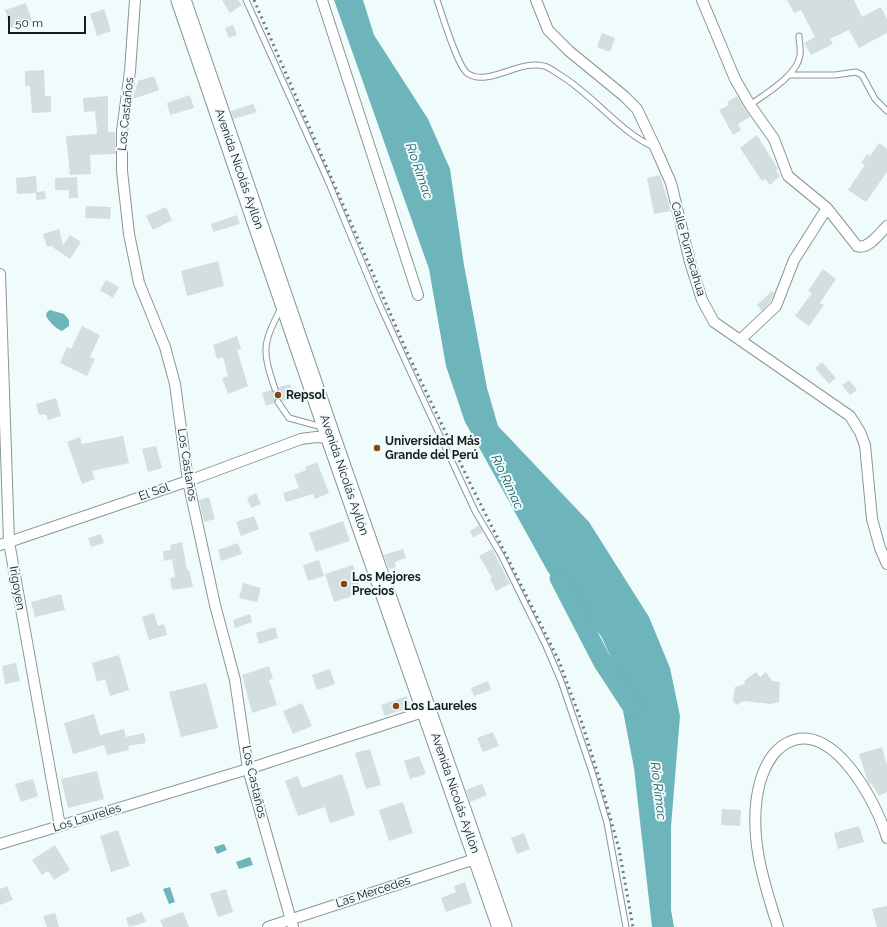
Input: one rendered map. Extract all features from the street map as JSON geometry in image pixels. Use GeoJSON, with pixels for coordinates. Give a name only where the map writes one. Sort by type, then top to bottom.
{"type":"FeatureCollection","features":[{"type":"Feature","properties":{"kind":"highway","name":"Avenida Nicolás Ayllón"},"geometry":{"type":"LineString","coordinates":[[181,0],[329,433],[502,927]]}},
{"type":"Feature","properties":{"kind":"street","name":"Los Castaños"},"geometry":{"type":"LineString","coordinates":[[135,0],[130,71],[122,131],[122,171],[129,234],[139,283],[165,347],[175,384],[188,481],[215,605],[235,680],[248,769],[292,923]]}},
{"type":"Feature","properties":{"kind":"street"},"geometry":{"type":"LineString","coordinates":[[322,0],[418,295]]}},
{"type":"Feature","properties":{"kind":"street","name":"Calle Pumacahua"},"geometry":{"type":"LineString","coordinates":[[536,0],[548,30],[569,51],[624,96],[637,109],[671,183],[676,213],[702,300],[714,322],[850,416],[860,432],[865,445],[872,519],[880,548],[887,564]]}},
{"type":"Feature","properties":{"kind":"street"},"geometry":{"type":"LineString","coordinates":[[702,0],[735,79],[750,105],[774,139],[780,151],[788,176],[827,208],[856,246],[862,248],[866,246],[887,226]]}},
{"type":"Feature","properties":{"kind":"street"},"geometry":{"type":"LineString","coordinates":[[740,340],[776,306],[794,260],[827,208]]}},
{"type":"Feature","properties":{"kind":"street","name":"Irigoyen"},"geometry":{"type":"LineString","coordinates":[[0,274],[4,543],[60,826]]}},
{"type":"Feature","properties":{"kind":"street","name":"El Sol"},"geometry":{"type":"LineString","coordinates":[[4,543],[188,481],[301,439],[329,433]]}},
{"type":"Feature","properties":{"kind":"street","name":"Los Laureles"},"geometry":{"type":"LineString","coordinates":[[0,844],[248,769],[426,711]]}},
{"type":"Feature","properties":{"kind":"street"},"geometry":{"type":"LineString","coordinates":[[778,927],[763,880],[756,843],[756,810],[760,782],[769,759],[779,747],[791,740],[804,738],[819,740],[838,756],[864,785],[882,820],[887,838]]}},
{"type":"Feature","properties":{"kind":"street","name":"Las Mercedes"},"geometry":{"type":"LineString","coordinates":[[268,927],[292,923],[478,858]]}},
{"type":"Feature","properties":{"kind":"lane"},"geometry":{"type":"LineString","coordinates":[[246,0],[328,181],[378,301],[410,371],[475,511],[501,555],[546,646],[561,681],[592,772],[607,823],[626,927]]}},
{"type":"Feature","properties":{"kind":"lane"},"geometry":{"type":"LineString","coordinates":[[437,0],[460,63],[467,73],[480,78],[492,76],[529,64],[545,66],[576,84],[638,138],[656,149]]}},
{"type":"Feature","properties":{"kind":"lane"},"geometry":{"type":"LineString","coordinates":[[750,105],[790,75],[797,65],[800,55],[799,36]]}},
{"type":"Feature","properties":{"kind":"lane"},"geometry":{"type":"LineString","coordinates":[[790,75],[835,75],[856,72],[862,75],[876,99],[887,111]]}},
{"type":"Feature","properties":{"kind":"lane"},"geometry":{"type":"LineString","coordinates":[[275,389],[266,361],[264,348],[267,335],[284,302]]}},
{"type":"Feature","properties":{"kind":"lane"},"geometry":{"type":"LineString","coordinates":[[278,402],[289,418],[329,433]]}},
{"type":"Feature","properties":{"kind":"water"},"geometry":{"type":"Polygon","coordinates":[[[334,0],[363,0],[374,35],[428,119],[450,169],[464,265],[487,388],[498,426],[589,522],[649,617],[670,668],[680,716],[671,827],[671,910],[674,927],[652,927],[634,768],[614,664],[601,636],[548,572],[465,422],[446,366],[429,269],[334,0]]]}},
{"type":"Feature","properties":{"kind":"water"},"geometry":{"type":"Polygon","coordinates":[[[50,310],[64,314],[69,320],[69,326],[62,331],[55,327],[46,316],[47,312],[50,310]]]}},
{"type":"Feature","properties":{"kind":"water"},"geometry":{"type":"Polygon","coordinates":[[[224,844],[227,850],[217,854],[214,847],[224,844]]]}},
{"type":"Feature","properties":{"kind":"water"},"geometry":{"type":"Polygon","coordinates":[[[250,857],[253,865],[239,869],[236,862],[250,857]]]}},
{"type":"Feature","properties":{"kind":"water"},"geometry":{"type":"Polygon","coordinates":[[[170,887],[175,902],[169,904],[163,889],[170,887]]]}},
{"type":"Feature","properties":{"kind":"building"},"geometry":{"type":"Polygon","coordinates":[[[222,0],[238,0],[242,5],[230,13],[222,0]]]}},
{"type":"Feature","properties":{"kind":"building"},"geometry":{"type":"Polygon","coordinates":[[[787,0],[854,0],[862,17],[881,7],[887,19],[887,33],[859,48],[849,30],[830,39],[833,44],[811,55],[804,43],[815,37],[801,10],[794,13],[787,0]]]}},
{"type":"Feature","properties":{"kind":"building"},"geometry":{"type":"Polygon","coordinates":[[[26,3],[32,21],[11,28],[5,10],[26,3]]]}},
{"type":"Feature","properties":{"kind":"building"},"geometry":{"type":"Polygon","coordinates":[[[104,9],[111,31],[97,36],[90,14],[104,9]]]}},
{"type":"Feature","properties":{"kind":"building"},"geometry":{"type":"Polygon","coordinates":[[[233,25],[237,35],[229,38],[225,28],[233,25]]]}},
{"type":"Feature","properties":{"kind":"building"},"geometry":{"type":"Polygon","coordinates":[[[602,33],[615,38],[610,52],[597,47],[602,33]]]}},
{"type":"Feature","properties":{"kind":"building"},"geometry":{"type":"Polygon","coordinates":[[[44,70],[45,96],[51,96],[51,112],[32,113],[30,86],[25,86],[25,71],[44,70]]]}},
{"type":"Feature","properties":{"kind":"building"},"geometry":{"type":"Polygon","coordinates":[[[154,76],[159,90],[133,99],[138,81],[154,76]]]}},
{"type":"Feature","properties":{"kind":"building"},"geometry":{"type":"Polygon","coordinates":[[[190,95],[194,108],[170,115],[167,103],[190,95]]]}},
{"type":"Feature","properties":{"kind":"building"},"geometry":{"type":"Polygon","coordinates":[[[108,96],[108,132],[115,132],[116,154],[90,155],[91,174],[70,175],[66,136],[97,133],[95,111],[84,112],[83,98],[108,96]]]}},
{"type":"Feature","properties":{"kind":"building"},"geometry":{"type":"Polygon","coordinates":[[[737,96],[750,117],[738,124],[741,130],[733,135],[719,110],[729,105],[727,102],[737,96]]]}},
{"type":"Feature","properties":{"kind":"building"},"geometry":{"type":"Polygon","coordinates":[[[253,104],[257,112],[233,119],[231,111],[253,104]]]}},
{"type":"Feature","properties":{"kind":"building"},"geometry":{"type":"Polygon","coordinates":[[[757,135],[778,169],[776,171],[780,176],[770,185],[765,179],[762,181],[740,148],[757,135]]]}},
{"type":"Feature","properties":{"kind":"building"},"geometry":{"type":"Polygon","coordinates":[[[879,143],[887,149],[887,172],[866,202],[848,190],[865,165],[861,163],[867,154],[870,156],[879,143]]]}},
{"type":"Feature","properties":{"kind":"building"},"geometry":{"type":"Polygon","coordinates":[[[660,175],[671,211],[654,214],[647,178],[660,175]]]}},
{"type":"Feature","properties":{"kind":"building"},"geometry":{"type":"Polygon","coordinates":[[[36,176],[37,192],[45,191],[46,199],[36,200],[36,193],[17,194],[16,178],[36,176]]]}},
{"type":"Feature","properties":{"kind":"building"},"geometry":{"type":"Polygon","coordinates":[[[77,177],[78,198],[69,198],[69,190],[55,190],[55,178],[77,177]]]}},
{"type":"Feature","properties":{"kind":"building"},"geometry":{"type":"Polygon","coordinates":[[[86,206],[111,207],[110,219],[85,218],[86,206]]]}},
{"type":"Feature","properties":{"kind":"building"},"geometry":{"type":"Polygon","coordinates":[[[166,207],[172,220],[153,230],[146,216],[166,207]]]}},
{"type":"Feature","properties":{"kind":"building"},"geometry":{"type":"Polygon","coordinates":[[[237,215],[240,224],[213,232],[211,224],[237,215]]]}},
{"type":"Feature","properties":{"kind":"building"},"geometry":{"type":"Polygon","coordinates":[[[59,229],[63,245],[70,235],[81,242],[70,259],[51,246],[47,247],[43,234],[59,229]]]}},
{"type":"Feature","properties":{"kind":"building"},"geometry":{"type":"Polygon","coordinates":[[[218,261],[224,286],[187,296],[181,271],[218,261]]]}},
{"type":"Feature","properties":{"kind":"building"},"geometry":{"type":"Polygon","coordinates":[[[823,269],[836,279],[820,303],[824,305],[809,326],[795,316],[812,293],[808,291],[823,269]]]}},
{"type":"Feature","properties":{"kind":"building"},"geometry":{"type":"Polygon","coordinates":[[[106,280],[119,287],[113,298],[100,290],[106,280]]]}},
{"type":"Feature","properties":{"kind":"building"},"geometry":{"type":"Polygon","coordinates":[[[772,291],[774,293],[770,302],[762,311],[757,305],[772,291]]]}},
{"type":"Feature","properties":{"kind":"building"},"geometry":{"type":"Polygon","coordinates":[[[82,326],[100,335],[90,357],[95,359],[87,376],[60,363],[67,347],[71,349],[82,326]]]}},
{"type":"Feature","properties":{"kind":"building"},"geometry":{"type":"Polygon","coordinates":[[[237,336],[241,349],[237,350],[248,386],[228,394],[222,378],[228,376],[223,357],[217,359],[213,345],[237,336]]]}},
{"type":"Feature","properties":{"kind":"building"},"geometry":{"type":"Polygon","coordinates":[[[822,362],[836,378],[829,384],[815,368],[822,362]]]}},
{"type":"Feature","properties":{"kind":"building"},"geometry":{"type":"Polygon","coordinates":[[[849,380],[857,390],[850,395],[842,385],[849,380]]]}},
{"type":"Feature","properties":{"kind":"building","name":"Repsol"},"geometry":{"type":"Polygon","coordinates":[[[290,384],[294,397],[282,401],[277,398],[274,403],[266,406],[262,393],[271,390],[277,393],[279,387],[290,384]]]}},
{"type":"Feature","properties":{"kind":"building"},"geometry":{"type":"Polygon","coordinates":[[[56,398],[61,416],[48,420],[46,414],[39,415],[36,404],[56,398]]]}},
{"type":"Feature","properties":{"kind":"building"},"geometry":{"type":"Polygon","coordinates":[[[123,436],[129,463],[92,471],[95,479],[82,484],[67,442],[80,437],[82,444],[123,436]]]}},
{"type":"Feature","properties":{"kind":"building"},"geometry":{"type":"Polygon","coordinates":[[[156,446],[162,468],[148,472],[142,449],[156,446]]]}},
{"type":"Feature","properties":{"kind":"building"},"geometry":{"type":"Polygon","coordinates":[[[317,462],[329,493],[315,499],[313,494],[286,502],[283,493],[299,488],[294,475],[306,470],[305,467],[317,462]]]}},
{"type":"Feature","properties":{"kind":"building"},"geometry":{"type":"Polygon","coordinates":[[[256,493],[261,504],[251,508],[247,498],[256,493]]]}},
{"type":"Feature","properties":{"kind":"building"},"geometry":{"type":"Polygon","coordinates":[[[209,497],[215,519],[204,522],[199,500],[209,497]]]}},
{"type":"Feature","properties":{"kind":"building"},"geometry":{"type":"Polygon","coordinates":[[[254,516],[259,529],[241,536],[236,522],[254,516]]]}},
{"type":"Feature","properties":{"kind":"building"},"geometry":{"type":"Polygon","coordinates":[[[343,521],[350,541],[316,552],[309,533],[343,521]]]}},
{"type":"Feature","properties":{"kind":"building"},"geometry":{"type":"Polygon","coordinates":[[[479,525],[483,532],[473,538],[470,531],[479,525]]]}},
{"type":"Feature","properties":{"kind":"building"},"geometry":{"type":"Polygon","coordinates":[[[101,534],[104,543],[91,547],[88,538],[101,534]]]}},
{"type":"Feature","properties":{"kind":"building"},"geometry":{"type":"Polygon","coordinates":[[[182,542],[187,570],[189,570],[193,587],[172,590],[170,578],[175,577],[172,559],[164,561],[163,551],[171,550],[170,545],[182,542]]]}},
{"type":"Feature","properties":{"kind":"building"},"geometry":{"type":"Polygon","coordinates":[[[238,543],[242,554],[221,561],[218,550],[238,543]]]}},
{"type":"Feature","properties":{"kind":"building"},"geometry":{"type":"Polygon","coordinates":[[[403,549],[406,558],[395,562],[396,567],[389,569],[384,555],[403,549]]]}},
{"type":"Feature","properties":{"kind":"building"},"geometry":{"type":"Polygon","coordinates":[[[492,549],[510,584],[496,591],[490,579],[492,578],[479,556],[492,549]]]}},
{"type":"Feature","properties":{"kind":"building"},"geometry":{"type":"Polygon","coordinates":[[[319,560],[324,576],[308,581],[303,565],[319,560]]]}},
{"type":"Feature","properties":{"kind":"building","name":"Los Mejores Precios"},"geometry":{"type":"Polygon","coordinates":[[[353,565],[362,593],[334,602],[325,574],[353,565]]]}},
{"type":"Feature","properties":{"kind":"building"},"geometry":{"type":"Polygon","coordinates":[[[243,583],[261,588],[257,602],[239,598],[243,583]]]}},
{"type":"Feature","properties":{"kind":"building"},"geometry":{"type":"Polygon","coordinates":[[[61,594],[65,610],[35,617],[31,602],[61,594]]]}},
{"type":"Feature","properties":{"kind":"building"},"geometry":{"type":"Polygon","coordinates":[[[154,613],[158,626],[164,624],[167,635],[149,640],[142,617],[154,613]]]}},
{"type":"Feature","properties":{"kind":"building"},"geometry":{"type":"Polygon","coordinates":[[[250,614],[252,622],[235,628],[233,620],[250,614]]]}},
{"type":"Feature","properties":{"kind":"building"},"geometry":{"type":"Polygon","coordinates":[[[275,627],[278,638],[259,644],[256,633],[275,627]]]}},
{"type":"Feature","properties":{"kind":"building"},"geometry":{"type":"Polygon","coordinates":[[[119,655],[129,690],[110,696],[105,679],[97,682],[92,663],[119,655]]]}},
{"type":"Feature","properties":{"kind":"building"},"geometry":{"type":"Polygon","coordinates":[[[16,663],[20,681],[5,684],[2,666],[16,663]]]}},
{"type":"Feature","properties":{"kind":"building"},"geometry":{"type":"Polygon","coordinates":[[[269,666],[273,679],[269,680],[277,705],[252,713],[242,675],[269,666]]]}},
{"type":"Feature","properties":{"kind":"building"},"geometry":{"type":"Polygon","coordinates":[[[330,669],[335,684],[317,690],[312,675],[330,669]]]}},
{"type":"Feature","properties":{"kind":"building"},"geometry":{"type":"Polygon","coordinates":[[[756,672],[760,677],[766,672],[772,681],[780,682],[779,702],[771,704],[743,701],[737,705],[733,701],[735,687],[745,684],[744,681],[756,672]]]}},
{"type":"Feature","properties":{"kind":"building"},"geometry":{"type":"Polygon","coordinates":[[[488,681],[491,690],[474,696],[471,688],[488,681]]]}},
{"type":"Feature","properties":{"kind":"building"},"geometry":{"type":"Polygon","coordinates":[[[206,683],[218,728],[181,737],[169,692],[206,683]]]}},
{"type":"Feature","properties":{"kind":"building","name":"Los Laureles"},"geometry":{"type":"Polygon","coordinates":[[[407,696],[410,707],[385,716],[381,705],[407,696]]]}},
{"type":"Feature","properties":{"kind":"building"},"geometry":{"type":"Polygon","coordinates":[[[302,703],[312,726],[293,734],[283,711],[302,703]]]}},
{"type":"Feature","properties":{"kind":"building"},"geometry":{"type":"Polygon","coordinates":[[[94,714],[100,735],[124,729],[126,737],[144,733],[146,743],[128,746],[129,750],[107,755],[104,745],[73,754],[64,723],[94,714]]]}},
{"type":"Feature","properties":{"kind":"building"},"geometry":{"type":"Polygon","coordinates":[[[493,732],[499,746],[483,752],[477,738],[493,732]]]}},
{"type":"Feature","properties":{"kind":"building"},"geometry":{"type":"Polygon","coordinates":[[[882,747],[887,765],[887,792],[879,796],[871,783],[869,784],[868,782],[859,754],[882,747]]]}},
{"type":"Feature","properties":{"kind":"building"},"geometry":{"type":"Polygon","coordinates":[[[370,749],[381,785],[366,789],[355,753],[370,749]]]}},
{"type":"Feature","properties":{"kind":"building"},"geometry":{"type":"Polygon","coordinates":[[[419,756],[426,774],[410,779],[404,761],[419,756]]]}},
{"type":"Feature","properties":{"kind":"building"},"geometry":{"type":"Polygon","coordinates":[[[97,771],[104,799],[68,808],[61,779],[97,771]]]}},
{"type":"Feature","properties":{"kind":"building"},"geometry":{"type":"Polygon","coordinates":[[[342,774],[355,815],[330,823],[325,807],[298,816],[285,781],[298,776],[302,788],[342,774]]]}},
{"type":"Feature","properties":{"kind":"building"},"geometry":{"type":"Polygon","coordinates":[[[33,779],[38,796],[21,802],[15,784],[33,779]]]}},
{"type":"Feature","properties":{"kind":"building"},"geometry":{"type":"Polygon","coordinates":[[[482,784],[487,795],[470,802],[466,790],[482,784]]]}},
{"type":"Feature","properties":{"kind":"building"},"geometry":{"type":"Polygon","coordinates":[[[403,802],[413,833],[389,841],[379,810],[403,802]]]}},
{"type":"Feature","properties":{"kind":"building"},"geometry":{"type":"Polygon","coordinates":[[[722,809],[741,810],[740,826],[721,825],[722,809]]]}},
{"type":"Feature","properties":{"kind":"building"},"geometry":{"type":"Polygon","coordinates":[[[859,826],[864,842],[838,849],[834,833],[859,826]]]}},
{"type":"Feature","properties":{"kind":"building"},"geometry":{"type":"Polygon","coordinates":[[[118,830],[130,866],[111,872],[100,836],[118,830]]]}},
{"type":"Feature","properties":{"kind":"building"},"geometry":{"type":"Polygon","coordinates":[[[524,833],[530,849],[517,854],[511,838],[524,833]]]}},
{"type":"Feature","properties":{"kind":"building"},"geometry":{"type":"Polygon","coordinates":[[[55,845],[70,870],[54,880],[48,871],[42,875],[32,860],[55,845]]]}},
{"type":"Feature","properties":{"kind":"building"},"geometry":{"type":"Polygon","coordinates":[[[465,882],[472,903],[446,912],[441,898],[456,892],[454,886],[465,882]]]}},
{"type":"Feature","properties":{"kind":"building"},"geometry":{"type":"Polygon","coordinates":[[[7,886],[13,900],[0,905],[0,889],[7,886]]]}},
{"type":"Feature","properties":{"kind":"building"},"geometry":{"type":"Polygon","coordinates":[[[226,889],[233,912],[218,917],[210,894],[226,889]]]}},
{"type":"Feature","properties":{"kind":"building"},"geometry":{"type":"Polygon","coordinates":[[[887,906],[887,927],[877,927],[872,909],[887,906]]]}},
{"type":"Feature","properties":{"kind":"building"},"geometry":{"type":"Polygon","coordinates":[[[142,912],[146,922],[129,927],[126,918],[142,912]]]}},
{"type":"Feature","properties":{"kind":"building"},"geometry":{"type":"Polygon","coordinates":[[[183,912],[189,927],[163,927],[160,920],[183,912]]]}},
{"type":"Feature","properties":{"kind":"building"},"geometry":{"type":"Polygon","coordinates":[[[55,913],[59,927],[47,927],[43,916],[55,913]]]}},
{"type":"Feature","properties":{"kind":"waterway","name":"Río Rímac"},"geometry":{"type":"LineString","coordinates":[[559,578],[602,661],[632,707]]}},
{"type":"Feature","properties":{"kind":"railway"},"geometry":{"type":"LineString","coordinates":[[254,0],[407,352],[470,483],[559,661],[582,723],[619,849],[633,927]]}},
{"type":"Feature","properties":{"kind":"place","name":"Repsol"},"geometry":{"type":"Point","coordinates":[278,395]}},
{"type":"Feature","properties":{"kind":"place","name":"Universidad Más Grande del Perú"},"geometry":{"type":"Point","coordinates":[377,448]}},
{"type":"Feature","properties":{"kind":"place","name":"Los Mejores Precios"},"geometry":{"type":"Point","coordinates":[344,584]}},
{"type":"Feature","properties":{"kind":"place","name":"Los Laureles"},"geometry":{"type":"Point","coordinates":[396,706]}}]}
